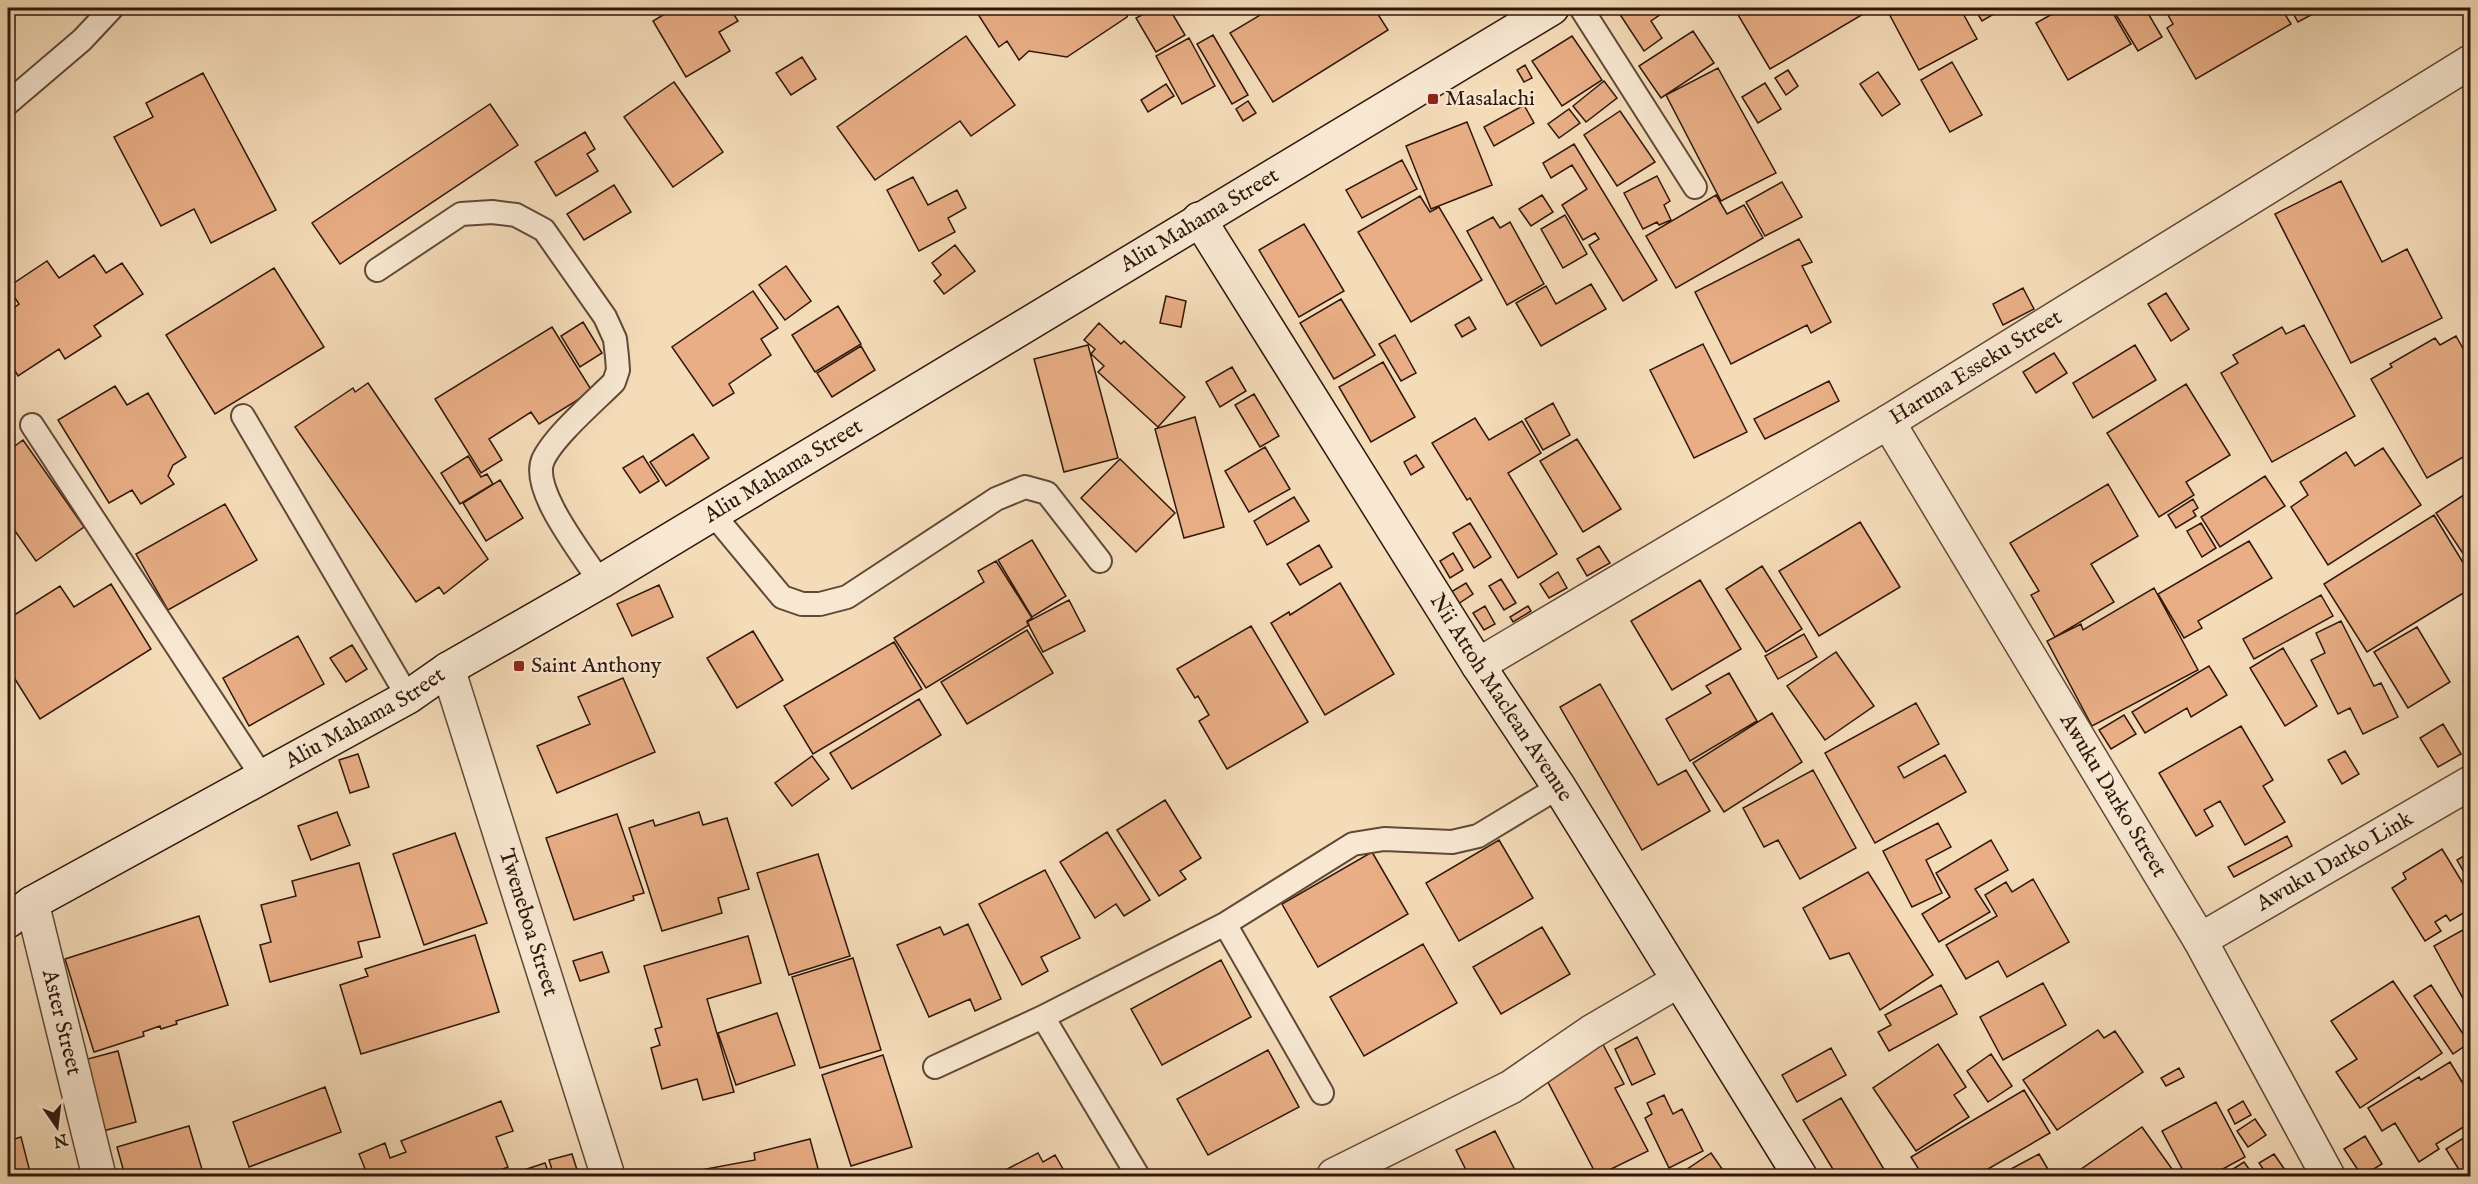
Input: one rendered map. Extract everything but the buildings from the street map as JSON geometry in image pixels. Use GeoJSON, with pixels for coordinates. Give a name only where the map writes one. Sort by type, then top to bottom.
{"type":"FeatureCollection","features":[{"type":"Feature","properties":{"kind":"street","name":"Aliu Mahama Street"},"geometry":{"type":"LineString","coordinates":[[15,914],[408,697],[448,669],[600,582],[1552,8]]}},
{"type":"Feature","properties":{"kind":"street","name":"Haruna Esseku Street"},"geometry":{"type":"LineString","coordinates":[[1478,666],[1888,422],[2470,62]]}},
{"type":"Feature","properties":{"kind":"street","name":"Nii Attoh Maclean Avenue"},"geometry":{"type":"LineString","coordinates":[[1199,219],[1478,666],[1559,787],[1800,1176]]}},
{"type":"Feature","properties":{"kind":"street","name":"Awuku Darko Street"},"geometry":{"type":"LineString","coordinates":[[1888,422],[2200,940],[2328,1176]]}},
{"type":"Feature","properties":{"kind":"street","name":"Tweneboa Street"},"geometry":{"type":"LineString","coordinates":[[448,669],[609,1176]]}},
{"type":"Feature","properties":{"kind":"street","name":"Awuku Darko Link"},"geometry":{"type":"LineString","coordinates":[[2200,940],[2470,783]]}},
{"type":"Feature","properties":{"kind":"street","name":"Aster Street"},"geometry":{"type":"LineString","coordinates":[[15,914],[99,1176]]}},
{"type":"Feature","properties":{"kind":"street"},"geometry":{"type":"LineString","coordinates":[[1334,1175],[1511,1086],[1591,1032],[1678,981]]}},
{"type":"Feature","properties":{"kind":"lane"},"geometry":{"type":"LineString","coordinates":[[8,103],[82,40],[112,8]]}},
{"type":"Feature","properties":{"kind":"lane"},"geometry":{"type":"LineString","coordinates":[[1581,8],[1695,187]]}},
{"type":"Feature","properties":{"kind":"lane"},"geometry":{"type":"LineString","coordinates":[[377,270],[461,214],[492,212],[516,214],[544,230],[605,317],[615,339],[618,370],[614,382],[560,437],[543,461],[540,480],[548,499],[600,582]]}},
{"type":"Feature","properties":{"kind":"lane"},"geometry":{"type":"LineString","coordinates":[[243,416],[408,697]]}},
{"type":"Feature","properties":{"kind":"lane"},"geometry":{"type":"LineString","coordinates":[[32,425],[263,778]]}},
{"type":"Feature","properties":{"kind":"lane"},"geometry":{"type":"LineString","coordinates":[[713,514],[782,597],[802,604],[820,604],[847,597],[996,498],[1025,487],[1047,493],[1100,561]]}},
{"type":"Feature","properties":{"kind":"lane"},"geometry":{"type":"LineString","coordinates":[[935,1067],[1043,1017],[1225,924],[1353,844],[1384,840],[1452,842],[1478,836],[1559,787]]}},
{"type":"Feature","properties":{"kind":"lane"},"geometry":{"type":"LineString","coordinates":[[1225,924],[1322,1093]]}},
{"type":"Feature","properties":{"kind":"lane"},"geometry":{"type":"LineString","coordinates":[[1043,1017],[1138,1176]]}},
{"type":"Feature","properties":{"kind":"place","name":"Masalachi"},"geometry":{"type":"Point","coordinates":[1433,99]}},
{"type":"Feature","properties":{"kind":"place","name":"Saint Anthony"},"geometry":{"type":"Point","coordinates":[519,666]}}]}
